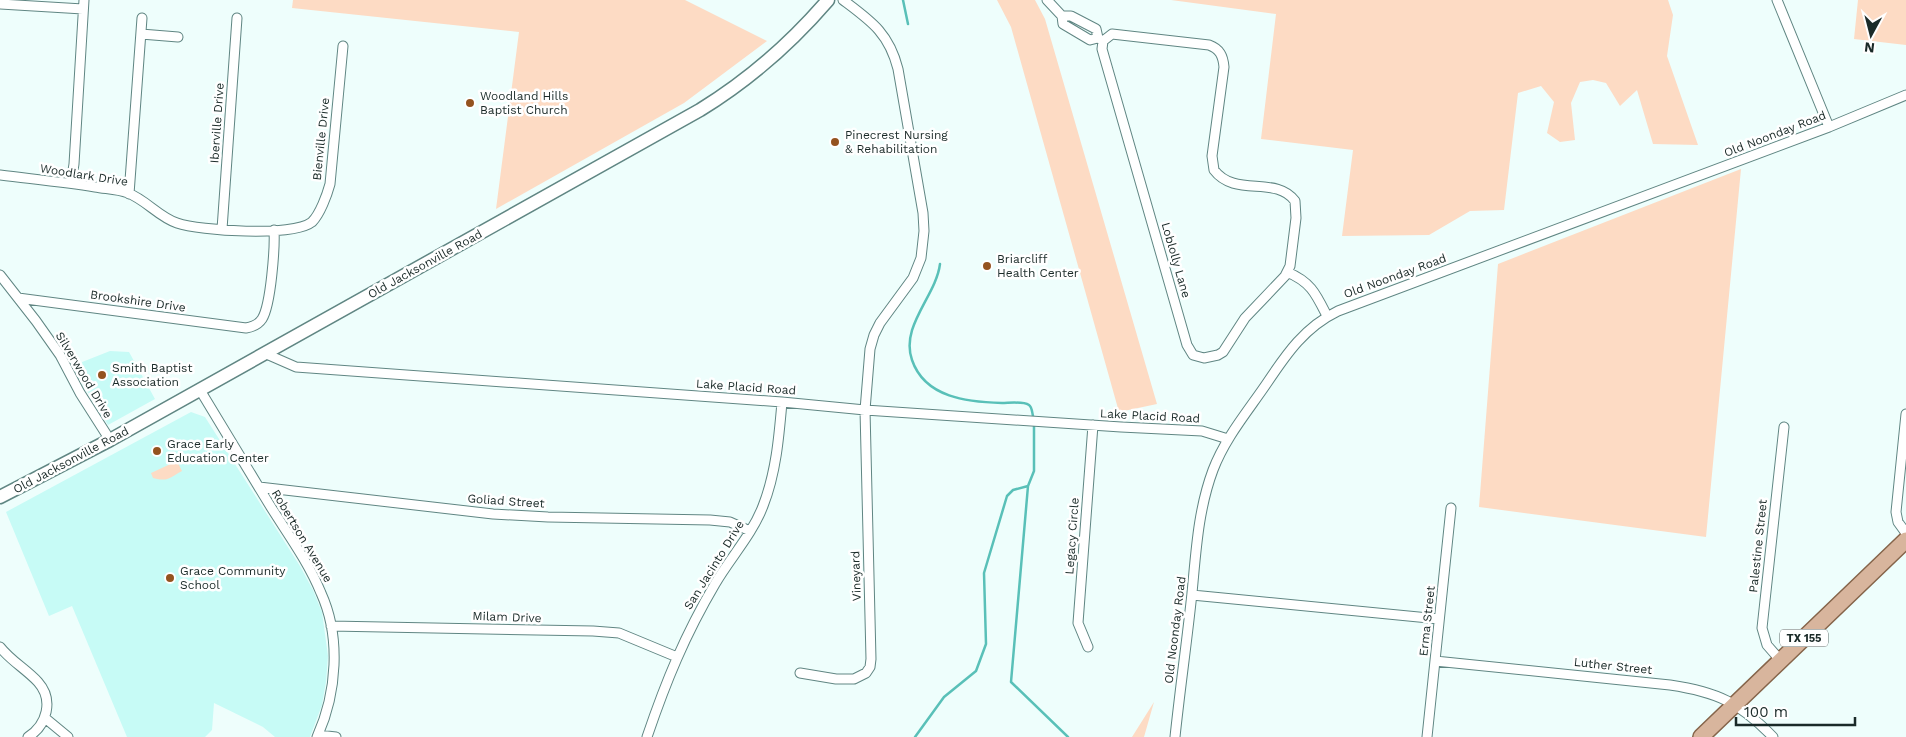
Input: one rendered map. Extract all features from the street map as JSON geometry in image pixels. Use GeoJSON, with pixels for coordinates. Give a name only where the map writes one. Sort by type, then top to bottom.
{"type":"FeatureCollection","features":[{"type":"Feature","properties":{"kind":"main road","name":"Old Jacksonville Road"},"geometry":{"type":"LineString","coordinates":[[0,497],[110,440],[712,103],[773,56],[798,33],[828,0]]}},
{"type":"Feature","properties":{"kind":"main road","name":"TX 155"},"geometry":{"type":"LineString","coordinates":[[1701,737],[1906,540]]}},
{"type":"Feature","properties":{"kind":"street"},"geometry":{"type":"LineString","coordinates":[[843,0],[878,27],[893,52],[898,69],[924,222],[923,249],[917,268],[904,291],[880,323],[872,341],[865,410]]}},
{"type":"Feature","properties":{"kind":"street"},"geometry":{"type":"LineString","coordinates":[[1047,0],[1062,16],[1072,16],[1096,29],[1101,40],[1110,35],[1118,34],[1209,45],[1219,51],[1224,67],[1212,156],[1214,170],[1227,182],[1278,189],[1292,196],[1296,212],[1290,266],[1287,272],[1301,278],[1312,288],[1327,316]]}},
{"type":"Feature","properties":{"kind":"street"},"geometry":{"type":"LineString","coordinates":[[1777,0],[1829,127]]}},
{"type":"Feature","properties":{"kind":"street"},"geometry":{"type":"LineString","coordinates":[[0,4],[84,5],[74,164],[71,183]]}},
{"type":"Feature","properties":{"kind":"street"},"geometry":{"type":"LineString","coordinates":[[129,194],[142,18]]}},
{"type":"Feature","properties":{"kind":"street","name":"Iberville Drive"},"geometry":{"type":"LineString","coordinates":[[222,229],[236,18]]}},
{"type":"Feature","properties":{"kind":"street"},"geometry":{"type":"LineString","coordinates":[[141,34],[178,36]]}},
{"type":"Feature","properties":{"kind":"street","name":"Loblolly Lane"},"geometry":{"type":"LineString","coordinates":[[1101,40],[1102,49],[1190,351],[1194,355],[1204,358],[1223,352],[1245,318],[1287,272]]}},
{"type":"Feature","properties":{"kind":"street","name":"Bienville Drive"},"geometry":{"type":"LineString","coordinates":[[274,230],[304,226],[313,221],[327,196],[330,184],[343,46]]}},
{"type":"Feature","properties":{"kind":"street","name":"Old Noonday Road"},"geometry":{"type":"LineString","coordinates":[[1174,737],[1198,532],[1206,493],[1228,439],[1294,344],[1308,330],[1327,316],[1829,127],[1906,96]]}},
{"type":"Feature","properties":{"kind":"street","name":"Woodlark Drive"},"geometry":{"type":"LineString","coordinates":[[0,175],[71,183],[129,194],[176,223],[188,226],[257,232],[274,230]]}},
{"type":"Feature","properties":{"kind":"street","name":"Brookshire Drive"},"geometry":{"type":"LineString","coordinates":[[18,298],[246,328],[255,326],[263,319],[267,305],[276,249],[274,230]]}},
{"type":"Feature","properties":{"kind":"street","name":"Silverwood Drive"},"geometry":{"type":"LineString","coordinates":[[0,275],[36,320],[60,355],[80,393],[110,440]]}},
{"type":"Feature","properties":{"kind":"street","name":"Lake Placid Road"},"geometry":{"type":"LineString","coordinates":[[264,353],[296,367],[782,402],[865,410],[1202,431],[1228,439]]}},
{"type":"Feature","properties":{"kind":"street","name":"Robertson Avenue"},"geometry":{"type":"LineString","coordinates":[[200,390],[313,574],[325,603],[331,626],[334,653],[332,683],[327,709],[317,736]]}},
{"type":"Feature","properties":{"kind":"street","name":"San Jacinto Drive"},"geometry":{"type":"LineString","coordinates":[[647,737],[677,657],[693,622],[760,515],[772,478],[782,402]]}},
{"type":"Feature","properties":{"kind":"street","name":"Vineyard"},"geometry":{"type":"LineString","coordinates":[[800,672],[836,679],[854,679],[866,674],[870,667],[872,648],[865,410]]}},
{"type":"Feature","properties":{"kind":"street"},"geometry":{"type":"LineString","coordinates":[[1906,414],[1896,512],[1898,522],[1906,533]]}},
{"type":"Feature","properties":{"kind":"street","name":"Legacy Circle"},"geometry":{"type":"LineString","coordinates":[[1088,647],[1078,623],[1093,425]]}},
{"type":"Feature","properties":{"kind":"street","name":"Palestine Street"},"geometry":{"type":"LineString","coordinates":[[1780,661],[1767,646],[1762,628],[1784,427]]}},
{"type":"Feature","properties":{"kind":"street","name":"Goliad Street"},"geometry":{"type":"LineString","coordinates":[[259,487],[493,514],[548,517],[700,519],[730,522],[750,531]]}},
{"type":"Feature","properties":{"kind":"street","name":"Erma Street"},"geometry":{"type":"LineString","coordinates":[[1427,737],[1451,508]]}},
{"type":"Feature","properties":{"kind":"street"},"geometry":{"type":"LineString","coordinates":[[1192,595],[1439,619]]}},
{"type":"Feature","properties":{"kind":"street","name":"Milam Drive"},"geometry":{"type":"LineString","coordinates":[[331,626],[619,633],[677,657]]}},
{"type":"Feature","properties":{"kind":"street"},"geometry":{"type":"LineString","coordinates":[[0,647],[8,657],[39,683],[46,696],[45,718],[39,729],[29,737]]}},
{"type":"Feature","properties":{"kind":"street","name":"Luther Street"},"geometry":{"type":"LineString","coordinates":[[1435,661],[1677,686],[1705,692],[1735,704],[1754,718],[1773,737]]}},
{"type":"Feature","properties":{"kind":"street"},"geometry":{"type":"LineString","coordinates":[[45,718],[68,737]]}},
{"type":"Feature","properties":{"kind":"street"},"geometry":{"type":"LineString","coordinates":[[317,736],[336,737]]}},
{"type":"Feature","properties":{"kind":"shaded area"},"geometry":{"type":"Polygon","coordinates":[[[293,0],[685,0],[767,41],[684,103],[496,209],[519,32],[292,8],[293,0]]]}},
{"type":"Feature","properties":{"kind":"shaded area"},"geometry":{"type":"Polygon","coordinates":[[[997,0],[1035,0],[1045,19],[1157,404],[1119,412],[1011,27],[997,0]]]}},
{"type":"Feature","properties":{"kind":"shaded area"},"geometry":{"type":"Polygon","coordinates":[[[1171,0],[1668,0],[1673,15],[1667,56],[1698,145],[1653,144],[1637,90],[1620,106],[1606,83],[1593,80],[1580,82],[1571,103],[1575,140],[1560,142],[1547,133],[1554,102],[1541,86],[1518,93],[1504,210],[1470,211],[1429,235],[1342,236],[1353,150],[1261,139],[1276,14],[1171,0]]]}},
{"type":"Feature","properties":{"kind":"shaded area"},"geometry":{"type":"Polygon","coordinates":[[[1858,0],[1906,0],[1906,45],[1854,39],[1858,0]]]}},
{"type":"Feature","properties":{"kind":"shaded area"},"geometry":{"type":"Polygon","coordinates":[[[1741,169],[1706,537],[1479,507],[1498,264],[1741,169]]]}},
{"type":"Feature","properties":{"kind":"shaded area"},"geometry":{"type":"Polygon","coordinates":[[[110,351],[129,352],[155,399],[108,425],[72,366],[110,351]]]}},
{"type":"Feature","properties":{"kind":"shaded area","name":"Grace Community School"},"geometry":{"type":"Polygon","coordinates":[[[191,412],[205,417],[300,566],[322,612],[328,656],[326,682],[322,705],[310,737],[275,737],[263,727],[214,703],[212,730],[205,737],[127,737],[72,606],[49,616],[6,512],[191,412]]]}},
{"type":"Feature","properties":{"kind":"shaded area"},"geometry":{"type":"Polygon","coordinates":[[[177,461],[182,471],[165,479],[153,478],[151,473],[177,461]]]}},
{"type":"Feature","properties":{"kind":"shaded area"},"geometry":{"type":"Polygon","coordinates":[[[1154,702],[1144,737],[1132,737],[1154,702]]]}},
{"type":"Feature","properties":{"kind":"waterway"},"geometry":{"type":"LineString","coordinates":[[903,0],[908,24]]}},
{"type":"Feature","properties":{"kind":"waterway"},"geometry":{"type":"LineString","coordinates":[[940,264],[937,276],[911,335],[912,360],[918,373],[927,383],[949,395],[975,401],[1026,404],[1031,407],[1033,416]]}},
{"type":"Feature","properties":{"kind":"waterway"},"geometry":{"type":"LineString","coordinates":[[1034,426],[1034,471],[1028,486],[1011,682],[1068,737]]}},
{"type":"Feature","properties":{"kind":"waterway"},"geometry":{"type":"LineString","coordinates":[[915,737],[944,697],[976,671],[986,644],[984,573],[1007,496],[1013,490],[1028,486]]}},
{"type":"Feature","properties":{"kind":"place","name":"Woodland Hills Baptist Church"},"geometry":{"type":"Point","coordinates":[470,103]}},
{"type":"Feature","properties":{"kind":"place","name":"Pinecrest Nursing & Rehabilitation"},"geometry":{"type":"Point","coordinates":[835,142]}},
{"type":"Feature","properties":{"kind":"place","name":"Briarcliff Health Center"},"geometry":{"type":"Point","coordinates":[987,266]}},
{"type":"Feature","properties":{"kind":"place","name":"Smith Baptist Association"},"geometry":{"type":"Point","coordinates":[102,375]}},
{"type":"Feature","properties":{"kind":"place","name":"Grace Early Education Center"},"geometry":{"type":"Point","coordinates":[157,451]}},
{"type":"Feature","properties":{"kind":"place","name":"Grace Community School"},"geometry":{"type":"Point","coordinates":[170,578]}}]}
